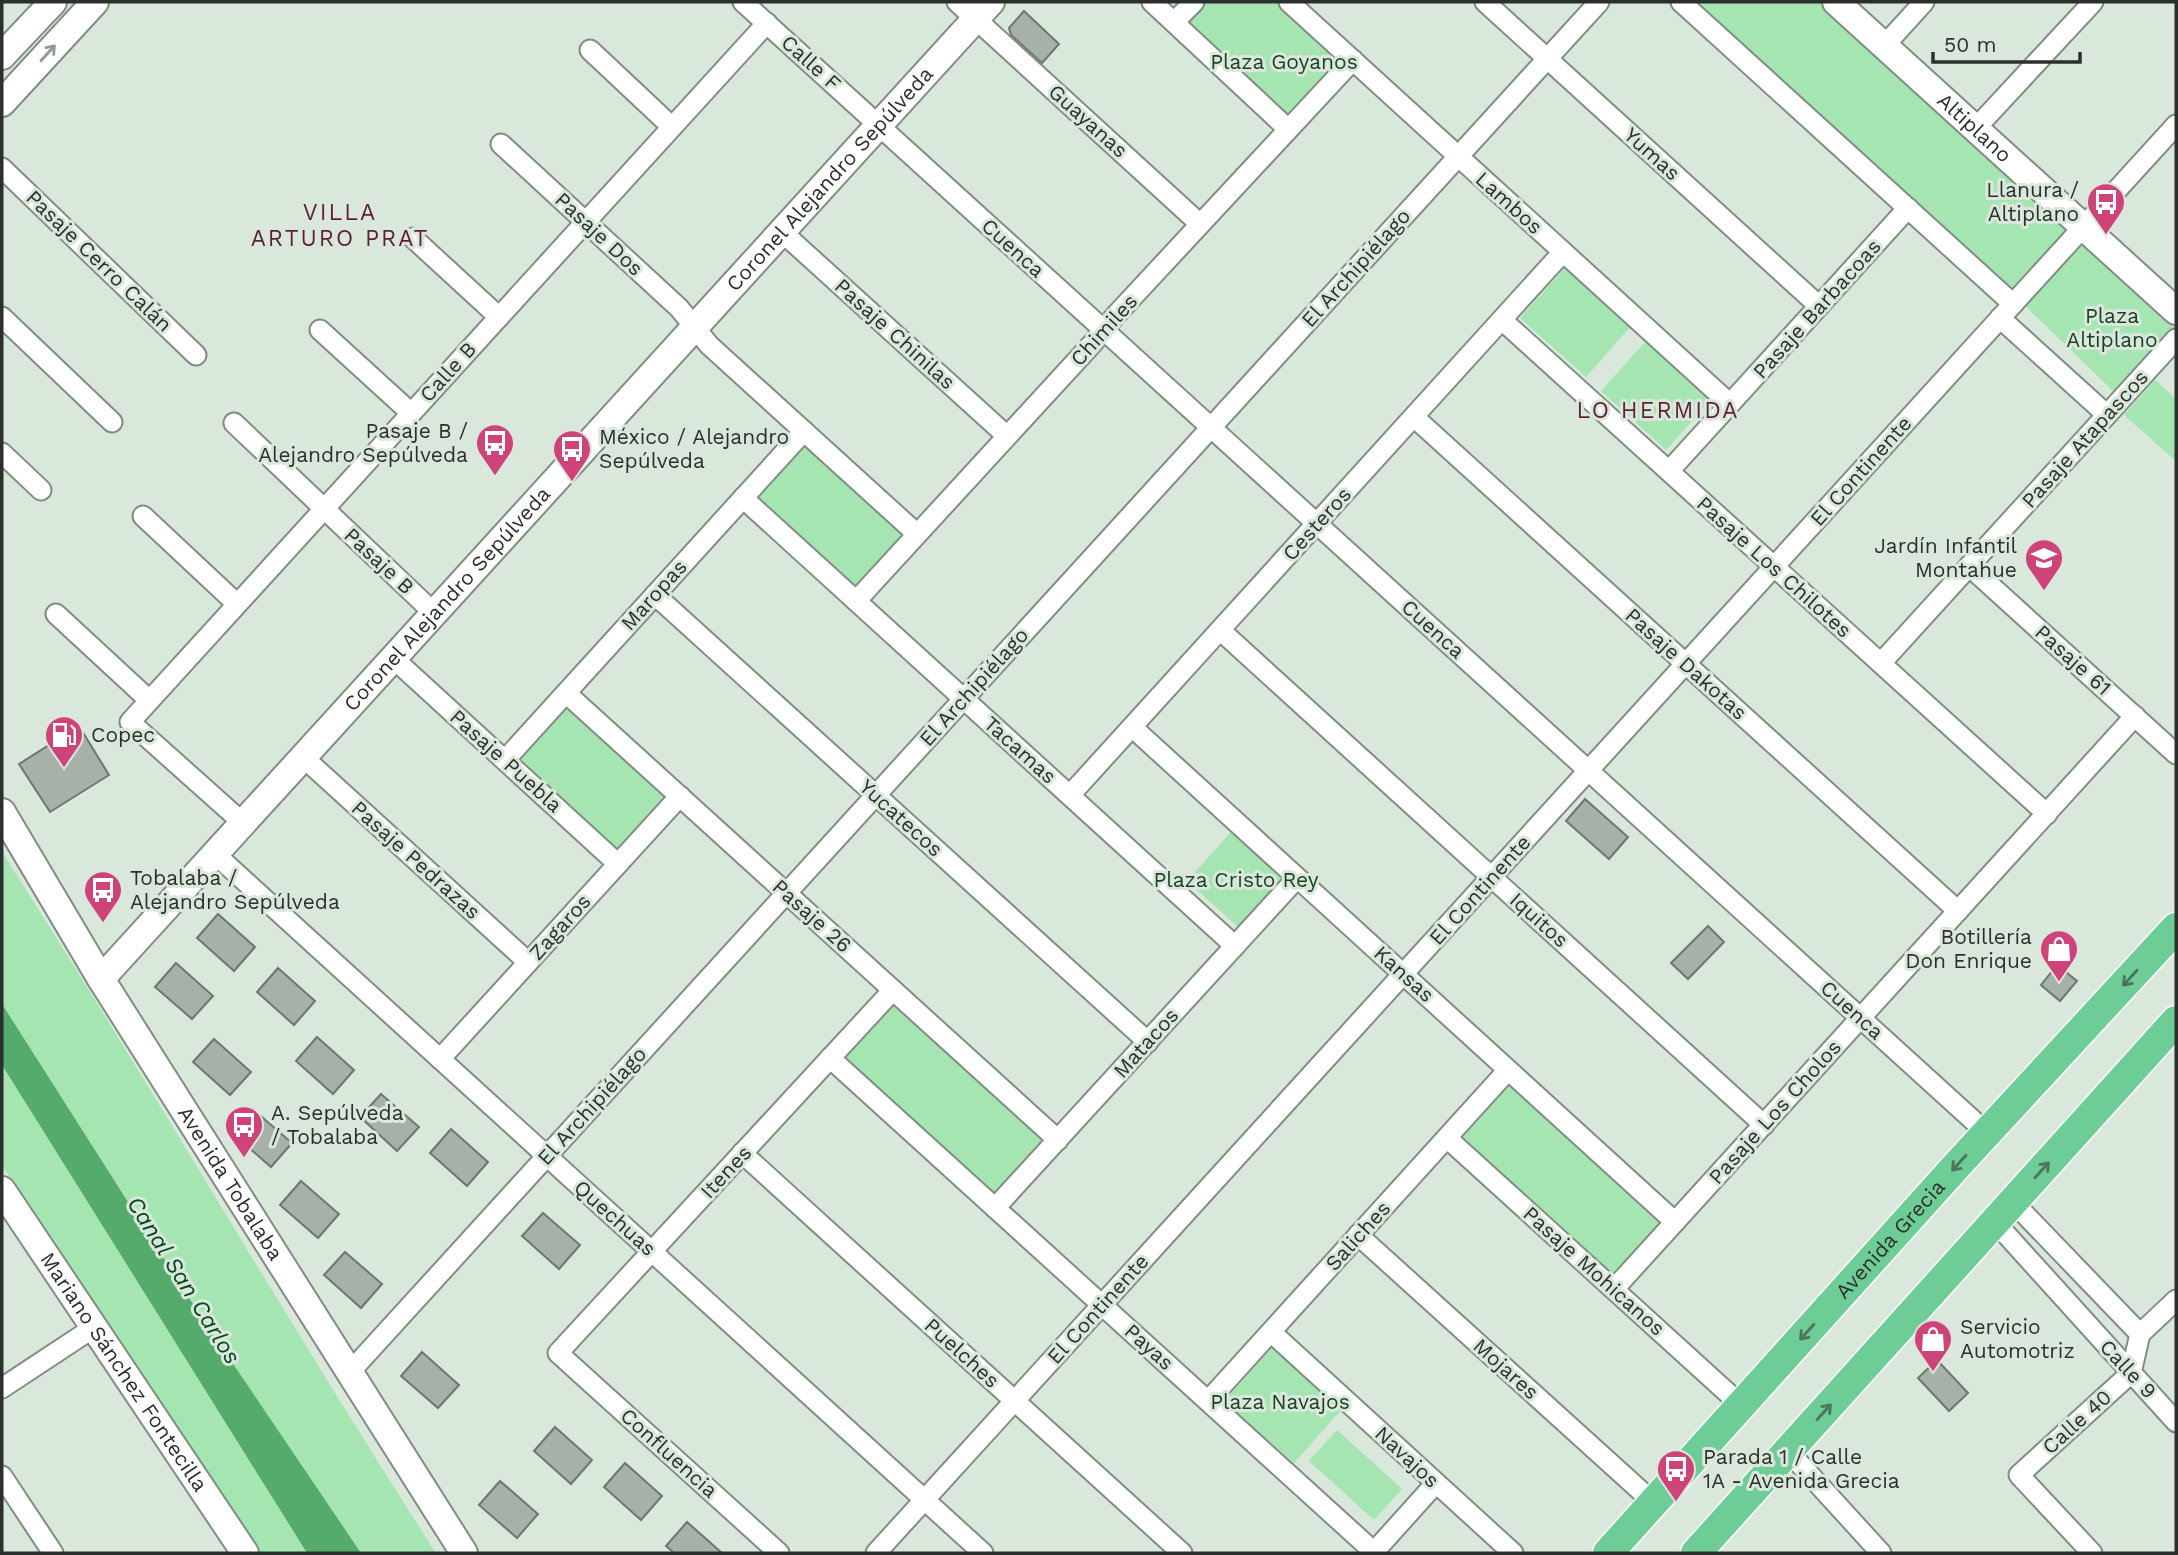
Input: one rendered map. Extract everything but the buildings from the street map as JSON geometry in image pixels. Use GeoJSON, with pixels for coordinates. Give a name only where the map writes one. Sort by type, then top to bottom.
{"type":"FeatureCollection","features":[{"type":"Feature","properties":{"kind":"main road","name":"Avenida Grecia"},"geometry":{"type":"LineString","coordinates":[[1608,1553],[2176,928]]}},
{"type":"Feature","properties":{"kind":"main road"},"geometry":{"type":"LineString","coordinates":[[1696,1553],[2176,1021]]}},
{"type":"Feature","properties":{"kind":"street"},"geometry":{"type":"LineString","coordinates":[[2,56],[53,2]]}},
{"type":"Feature","properties":{"kind":"street"},"geometry":{"type":"LineString","coordinates":[[2,103],[95,2]]}},
{"type":"Feature","properties":{"kind":"street","name":"Calle F"},"geometry":{"type":"LineString","coordinates":[[743,2],[878,125]]}},
{"type":"Feature","properties":{"kind":"street"},"geometry":{"type":"LineString","coordinates":[[1152,2],[1288,129]]}},
{"type":"Feature","properties":{"kind":"street"},"geometry":{"type":"LineString","coordinates":[[1174,22],[1194,2]]}},
{"type":"Feature","properties":{"kind":"street","name":"Lambos"},"geometry":{"type":"LineString","coordinates":[[1289,2],[1730,404]]}},
{"type":"Feature","properties":{"kind":"street","name":"Yumas"},"geometry":{"type":"LineString","coordinates":[[1485,2],[1819,306]]}},
{"type":"Feature","properties":{"kind":"street","name":"El Archipiélago"},"geometry":{"type":"LineString","coordinates":[[349,1373],[1599,2]]}},
{"type":"Feature","properties":{"kind":"street"},"geometry":{"type":"LineString","coordinates":[[1681,2],[1908,208],[2107,415]]}},
{"type":"Feature","properties":{"kind":"street","name":"Altiplano"},"geometry":{"type":"LineString","coordinates":[[1836,2],[2176,311]]}},
{"type":"Feature","properties":{"kind":"street"},"geometry":{"type":"LineString","coordinates":[[1884,46],[1924,2]]}},
{"type":"Feature","properties":{"kind":"street"},"geometry":{"type":"LineString","coordinates":[[1975,129],[2093,2]]}},
{"type":"Feature","properties":{"kind":"street","name":"Coronel Alejandro Sepúlveda"},"geometry":{"type":"LineString","coordinates":[[101,979],[782,232],[878,125],[974,7]]}},
{"type":"Feature","properties":{"kind":"street","name":"Guayanas"},"geometry":{"type":"LineString","coordinates":[[974,7],[1200,224]]}},
{"type":"Feature","properties":{"kind":"street","name":"Calle B"},"geometry":{"type":"LineString","coordinates":[[243,823],[130,722],[766,23]]}},
{"type":"Feature","properties":{"kind":"street"},"geometry":{"type":"LineString","coordinates":[[590,50],[672,127]]}},
{"type":"Feature","properties":{"kind":"street","name":"Chimiles"},"geometry":{"type":"LineString","coordinates":[[856,601],[1353,60]]}},
{"type":"Feature","properties":{"kind":"street"},"geometry":{"type":"LineString","coordinates":[[2,64],[22,82]]}},
{"type":"Feature","properties":{"kind":"street","name":"Cuenca"},"geometry":{"type":"LineString","coordinates":[[878,125],[1987,1133]]}},
{"type":"Feature","properties":{"kind":"street","name":"El Continente"},"geometry":{"type":"LineString","coordinates":[[876,1553],[2176,125]]}},
{"type":"Feature","properties":{"kind":"street","name":"Pasaje Dos"},"geometry":{"type":"LineString","coordinates":[[501,144],[679,308],[709,345],[917,534]]}},
{"type":"Feature","properties":{"kind":"street","name":"Pasaje Cerro Calán"},"geometry":{"type":"LineString","coordinates":[[2,168],[196,355]]}},
{"type":"Feature","properties":{"kind":"street","name":"Pasaje Barbacoas"},"geometry":{"type":"LineString","coordinates":[[1669,471],[1908,208]]}},
{"type":"Feature","properties":{"kind":"street","name":"Pasaje Chinilas"},"geometry":{"type":"LineString","coordinates":[[782,232],[1007,436]]}},
{"type":"Feature","properties":{"kind":"street"},"geometry":{"type":"LineString","coordinates":[[413,237],[499,317]]}},
{"type":"Feature","properties":{"kind":"street","name":"Cesteros"},"geometry":{"type":"LineString","coordinates":[[1070,795],[1563,252]]}},
{"type":"Feature","properties":{"kind":"street"},"geometry":{"type":"LineString","coordinates":[[2,317],[112,422]]}},
{"type":"Feature","properties":{"kind":"street","name":"Pasaje Los Chilotes"},"geometry":{"type":"LineString","coordinates":[[1502,320],[2047,814]]}},
{"type":"Feature","properties":{"kind":"street"},"geometry":{"type":"LineString","coordinates":[[320,330],[411,413]]}},
{"type":"Feature","properties":{"kind":"street","name":"Pasaje Atapascos"},"geometry":{"type":"LineString","coordinates":[[1881,663],[2176,339]]}},
{"type":"Feature","properties":{"kind":"street","name":"Pasaje Dakotas"},"geometry":{"type":"LineString","coordinates":[[1414,417],[1958,911]]}},
{"type":"Feature","properties":{"kind":"street","name":"Pasaje B"},"geometry":{"type":"LineString","coordinates":[[234,424],[434,613]]}},
{"type":"Feature","properties":{"kind":"street","name":"Maropas"},"geometry":{"type":"LineString","coordinates":[[505,760],[804,431]]}},
{"type":"Feature","properties":{"kind":"street"},"geometry":{"type":"LineString","coordinates":[[2,453],[41,490]]}},
{"type":"Feature","properties":{"kind":"street","name":"Tacamas"},"geometry":{"type":"LineString","coordinates":[[743,498],[1235,946]]}},
{"type":"Feature","properties":{"kind":"street"},"geometry":{"type":"LineString","coordinates":[[143,516],[237,604]]}},
{"type":"Feature","properties":{"kind":"street","name":"Pasaje 61"},"geometry":{"type":"LineString","coordinates":[[1969,566],[2176,754]]}},
{"type":"Feature","properties":{"kind":"street","name":"Yucatecos"},"geometry":{"type":"LineString","coordinates":[[655,595],[1147,1042]]}},
{"type":"Feature","properties":{"kind":"street"},"geometry":{"type":"LineString","coordinates":[[55,614],[149,700]]}},
{"type":"Feature","properties":{"kind":"street","name":"Iquitos"},"geometry":{"type":"LineString","coordinates":[[1220,629],[1764,1125]]}},
{"type":"Feature","properties":{"kind":"street","name":"Pasaje Puebla"},"geometry":{"type":"LineString","coordinates":[[393,658],[618,864]]}},
{"type":"Feature","properties":{"kind":"street","name":"Pasaje 26"},"geometry":{"type":"LineString","coordinates":[[566,693],[1058,1140]]}},
{"type":"Feature","properties":{"kind":"street","name":"Pasaje Los Cholos"},"geometry":{"type":"LineString","coordinates":[[1614,1289],[2135,716]]}},
{"type":"Feature","properties":{"kind":"street","name":"Kansas"},"geometry":{"type":"LineString","coordinates":[[1132,727],[1675,1222]]}},
{"type":"Feature","properties":{"kind":"street","name":"Pasaje Pedrazas"},"geometry":{"type":"LineString","coordinates":[[303,757],[528,962]]}},
{"type":"Feature","properties":{"kind":"street","name":"Zagaros"},"geometry":{"type":"LineString","coordinates":[[440,1059],[680,796]]}},
{"type":"Feature","properties":{"kind":"street","name":"Avenida Tobalaba"},"geometry":{"type":"LineString","coordinates":[[2,811],[101,979],[464,1553]]}},
{"type":"Feature","properties":{"kind":"street","name":"Quechuas"},"geometry":{"type":"LineString","coordinates":[[215,854],[983,1553]]}},
{"type":"Feature","properties":{"kind":"street","name":"Matacos"},"geometry":{"type":"LineString","coordinates":[[995,1208],[1297,877]]}},
{"type":"Feature","properties":{"kind":"street","name":"Itenes"},"geometry":{"type":"LineString","coordinates":[[558,1353],[893,990]]}},
{"type":"Feature","properties":{"kind":"street","name":"Payas"},"geometry":{"type":"LineString","coordinates":[[830,1058],[1374,1552]]}},
{"type":"Feature","properties":{"kind":"street","name":"Saliches"},"geometry":{"type":"LineString","coordinates":[[1208,1401],[1508,1070]]}},
{"type":"Feature","properties":{"kind":"street","name":"Pasaje Mohicanos"},"geometry":{"type":"LineString","coordinates":[[1447,1138],[1741,1405]]}},
{"type":"Feature","properties":{"kind":"street","name":"Puelches"},"geometry":{"type":"LineString","coordinates":[[742,1153],[1182,1553]]}},
{"type":"Feature","properties":{"kind":"street","name":"Mariano Sánchez Fontecilla"},"geometry":{"type":"LineString","coordinates":[[2,1190],[245,1553]]}},
{"type":"Feature","properties":{"kind":"street","name":"Calle 9"},"geometry":{"type":"LineString","coordinates":[[2004,1212],[2140,1334]]}},
{"type":"Feature","properties":{"kind":"street","name":"Calle 9"},"geometry":{"type":"LineString","coordinates":[[2004,1212],[2131,1373],[2176,1422]]}},
{"type":"Feature","properties":{"kind":"street","name":"Mojares"},"geometry":{"type":"LineString","coordinates":[[1358,1236],[1653,1502]]}},
{"type":"Feature","properties":{"kind":"street"},"geometry":{"type":"LineString","coordinates":[[2140,1334],[2176,1300]]}},
{"type":"Feature","properties":{"kind":"street"},"geometry":{"type":"LineString","coordinates":[[2,1388],[93,1328]]}},
{"type":"Feature","properties":{"kind":"street","name":"Navajos"},"geometry":{"type":"LineString","coordinates":[[1271,1332],[1513,1553]]}},
{"type":"Feature","properties":{"kind":"street","name":"Calle 40"},"geometry":{"type":"LineString","coordinates":[[2092,1553],[2019,1475],[2131,1373],[2140,1334]]}},
{"type":"Feature","properties":{"kind":"street","name":"Confluencia"},"geometry":{"type":"LineString","coordinates":[[558,1353],[779,1553]]}},
{"type":"Feature","properties":{"kind":"street"},"geometry":{"type":"LineString","coordinates":[[1788,1451],[1881,1553]]}},
{"type":"Feature","properties":{"kind":"street"},"geometry":{"type":"LineString","coordinates":[[2,1476],[53,1553]]}},
{"type":"Feature","properties":{"kind":"street"},"geometry":{"type":"LineString","coordinates":[[1374,1552],[1436,1483]]}},
{"type":"Feature","properties":{"kind":"green space","name":"Plaza Goyanos"},"geometry":{"type":"Polygon","coordinates":[[[1203,2],[1281,2],[1344,60],[1287,123],[1183,22],[1203,2]]]}},
{"type":"Feature","properties":{"kind":"green space","name":"Plaza Altiplano"},"geometry":{"type":"Polygon","coordinates":[[[1698,2],[1822,2],[2174,327],[2114,392],[2018,299],[1698,2]]]}},
{"type":"Feature","properties":{"kind":"green space"},"geometry":{"type":"Polygon","coordinates":[[[1565,268],[1631,326],[1586,377],[1520,318],[1565,268]]]}},
{"type":"Feature","properties":{"kind":"green space"},"geometry":{"type":"Polygon","coordinates":[[[1646,341],[1711,400],[1666,450],[1601,391],[1646,341]]]}},
{"type":"Feature","properties":{"kind":"green space"},"geometry":{"type":"Polygon","coordinates":[[[2155,380],[2176,399],[2176,461],[2124,415],[2155,380]]]}},
{"type":"Feature","properties":{"kind":"green space"},"geometry":{"type":"Polygon","coordinates":[[[809,440],[910,533],[856,594],[755,501],[809,440]]]}},
{"type":"Feature","properties":{"kind":"green space"},"geometry":{"type":"Polygon","coordinates":[[[571,702],[670,793],[617,854],[515,764],[571,702]]]}},
{"type":"Feature","properties":{"kind":"green space","name":"Plaza Cristo Rey"},"geometry":{"type":"Polygon","coordinates":[[[1232,831],[1284,878],[1239,928],[1187,881],[1232,831]]]}},
{"type":"Feature","properties":{"kind":"green space"},"geometry":{"type":"Polygon","coordinates":[[[2,852],[436,1553],[361,1553],[198,1312],[2,1004],[2,852]]]}},
{"type":"Feature","properties":{"kind":"green space"},"geometry":{"type":"Polygon","coordinates":[[[893,1001],[1046,1140],[997,1195],[844,1060],[893,1001]]]}},
{"type":"Feature","properties":{"kind":"green space"},"geometry":{"type":"Polygon","coordinates":[[[2,1065],[307,1553],[257,1553],[113,1338],[2,1165],[2,1065]]]}},
{"type":"Feature","properties":{"kind":"green space"},"geometry":{"type":"Polygon","coordinates":[[[1509,1079],[1668,1222],[1615,1280],[1457,1138],[1509,1079]]]}},
{"type":"Feature","properties":{"kind":"green space","name":"Plaza Navajos"},"geometry":{"type":"Polygon","coordinates":[[[1273,1347],[1342,1409],[1294,1463],[1224,1401],[1273,1347]]]}},
{"type":"Feature","properties":{"kind":"green space"},"geometry":{"type":"Polygon","coordinates":[[[1337,1430],[1402,1489],[1374,1520],[1309,1461],[1337,1430]]]}},
{"type":"Feature","properties":{"kind":"shaded area"},"geometry":{"type":"Polygon","coordinates":[[[2,1004],[198,1312],[361,1553],[307,1553],[2,1065],[2,1004]]]}},
{"type":"Feature","properties":{"kind":"place","name":"Llanura / Altiplano"},"geometry":{"type":"Point","coordinates":[2106,236]}},
{"type":"Feature","properties":{"kind":"place","name":"Pasaje B / Alejandro Sepúlveda"},"geometry":{"type":"Point","coordinates":[495,477]}},
{"type":"Feature","properties":{"kind":"place","name":"México / Alejandro Sepúlveda"},"geometry":{"type":"Point","coordinates":[572,483]}},
{"type":"Feature","properties":{"kind":"place","name":"Jardín Infantil Montahue"},"geometry":{"type":"Point","coordinates":[2044,592]}},
{"type":"Feature","properties":{"kind":"place","name":"Copec"},"geometry":{"type":"Point","coordinates":[64,769]}},
{"type":"Feature","properties":{"kind":"place","name":"Tobalaba / Alejandro Sepúlveda"},"geometry":{"type":"Point","coordinates":[103,924]}},
{"type":"Feature","properties":{"kind":"place","name":"Botillería Don Enrique"},"geometry":{"type":"Point","coordinates":[2059,983]}},
{"type":"Feature","properties":{"kind":"place","name":"A. Sepúlveda / Tobalaba"},"geometry":{"type":"Point","coordinates":[244,1159]}},
{"type":"Feature","properties":{"kind":"place","name":"Servicio Automotriz"},"geometry":{"type":"Point","coordinates":[1933,1373]}},
{"type":"Feature","properties":{"kind":"place","name":"Parada 1 / Calle 1A - Avenida Grecia"},"geometry":{"type":"Point","coordinates":[1676,1503]}},
{"type":"Feature","properties":{"kind":"district","name":"VILLA ARTURO PRAT"},"geometry":{"type":"Point","coordinates":[340,225]}},
{"type":"Feature","properties":{"kind":"district","name":"LO HERMIDA"},"geometry":{"type":"Point","coordinates":[1658,410]}},
{"type":"Feature","properties":{"kind":"water label","name":"Canal San Carlos"},"geometry":{"type":"Point","coordinates":[184,1280]}}]}
